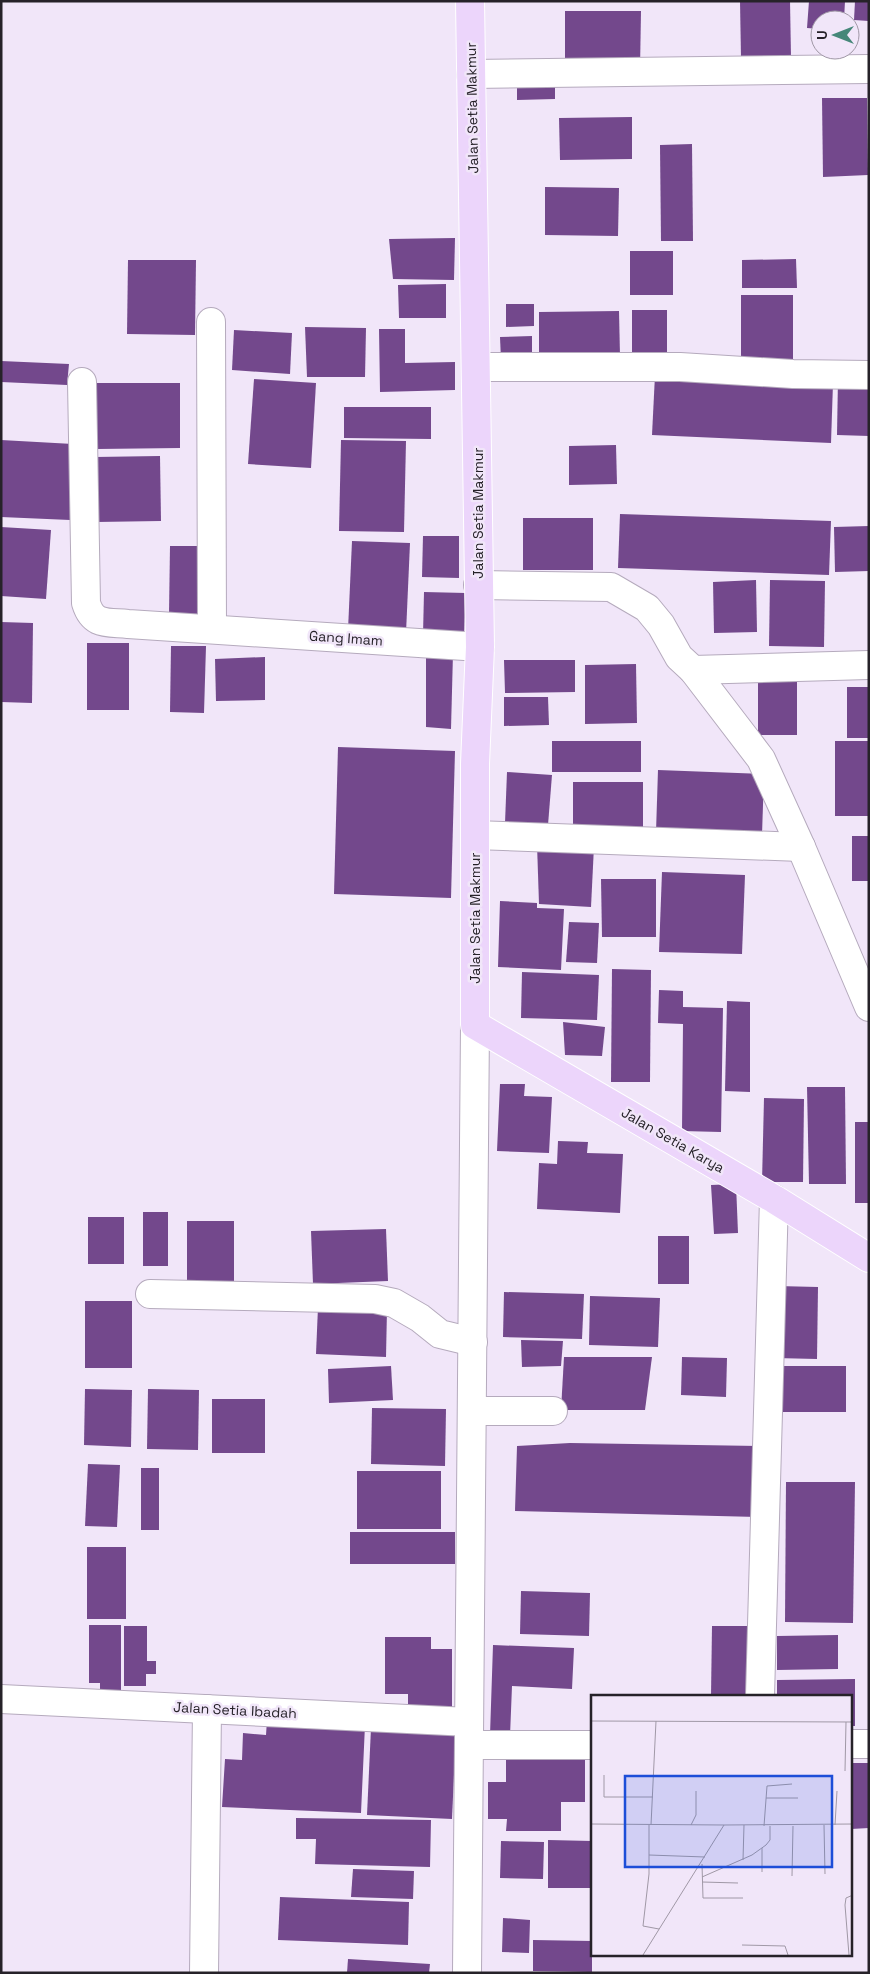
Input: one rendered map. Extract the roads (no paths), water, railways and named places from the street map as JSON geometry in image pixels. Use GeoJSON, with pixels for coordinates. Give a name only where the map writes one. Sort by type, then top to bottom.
{"type":"FeatureCollection","features":[{"type":"Feature","properties":{"kind":"main road","name":"Jalan Setia Makmur"},"geometry":{"type":"LineString","coordinates":[[470,1],[480,647],[475,835],[476,1025]]}},
{"type":"Feature","properties":{"kind":"main road","name":"Jalan Setia Karya"},"geometry":{"type":"LineString","coordinates":[[476,1025],[774,1199],[869,1258]]}},
{"type":"Feature","properties":{"kind":"street"},"geometry":{"type":"LineString","coordinates":[[471,74],[869,69]]}},
{"type":"Feature","properties":{"kind":"street"},"geometry":{"type":"LineString","coordinates":[[211,322],[212,628]]}},
{"type":"Feature","properties":{"kind":"street"},"geometry":{"type":"LineString","coordinates":[[477,367],[680,367],[793,374],[869,375]]}},
{"type":"Feature","properties":{"kind":"street","name":"Gang Imam"},"geometry":{"type":"LineString","coordinates":[[82,382],[84,573],[86,603],[90,614],[96,620],[480,647]]}},
{"type":"Feature","properties":{"kind":"street"},"geometry":{"type":"LineString","coordinates":[[478,585],[611,586],[647,608],[661,625],[679,657],[693,670],[760,759],[801,847],[869,1007]]}},
{"type":"Feature","properties":{"kind":"street"},"geometry":{"type":"LineString","coordinates":[[693,670],[869,664]]}},
{"type":"Feature","properties":{"kind":"street"},"geometry":{"type":"LineString","coordinates":[[475,835],[801,847]]}},
{"type":"Feature","properties":{"kind":"street"},"geometry":{"type":"LineString","coordinates":[[467,1973],[476,1025]]}},
{"type":"Feature","properties":{"kind":"street"},"geometry":{"type":"LineString","coordinates":[[760,1695],[774,1199]]}},
{"type":"Feature","properties":{"kind":"street"},"geometry":{"type":"LineString","coordinates":[[839,1239],[869,1240]]}},
{"type":"Feature","properties":{"kind":"street"},"geometry":{"type":"LineString","coordinates":[[150,1294],[375,1298],[394,1304],[420,1318],[440,1334],[473,1342]]}},
{"type":"Feature","properties":{"kind":"street"},"geometry":{"type":"LineString","coordinates":[[472,1411],[553,1411]]}},
{"type":"Feature","properties":{"kind":"street","name":"Jalan Setia Ibadah"},"geometry":{"type":"LineString","coordinates":[[1,1699],[207,1709],[591,1745]]}},
{"type":"Feature","properties":{"kind":"street"},"geometry":{"type":"LineString","coordinates":[[204,1973],[207,1709]]}},
{"type":"Feature","properties":{"kind":"street"},"geometry":{"type":"LineString","coordinates":[[852,1744],[869,1744]]}}]}
